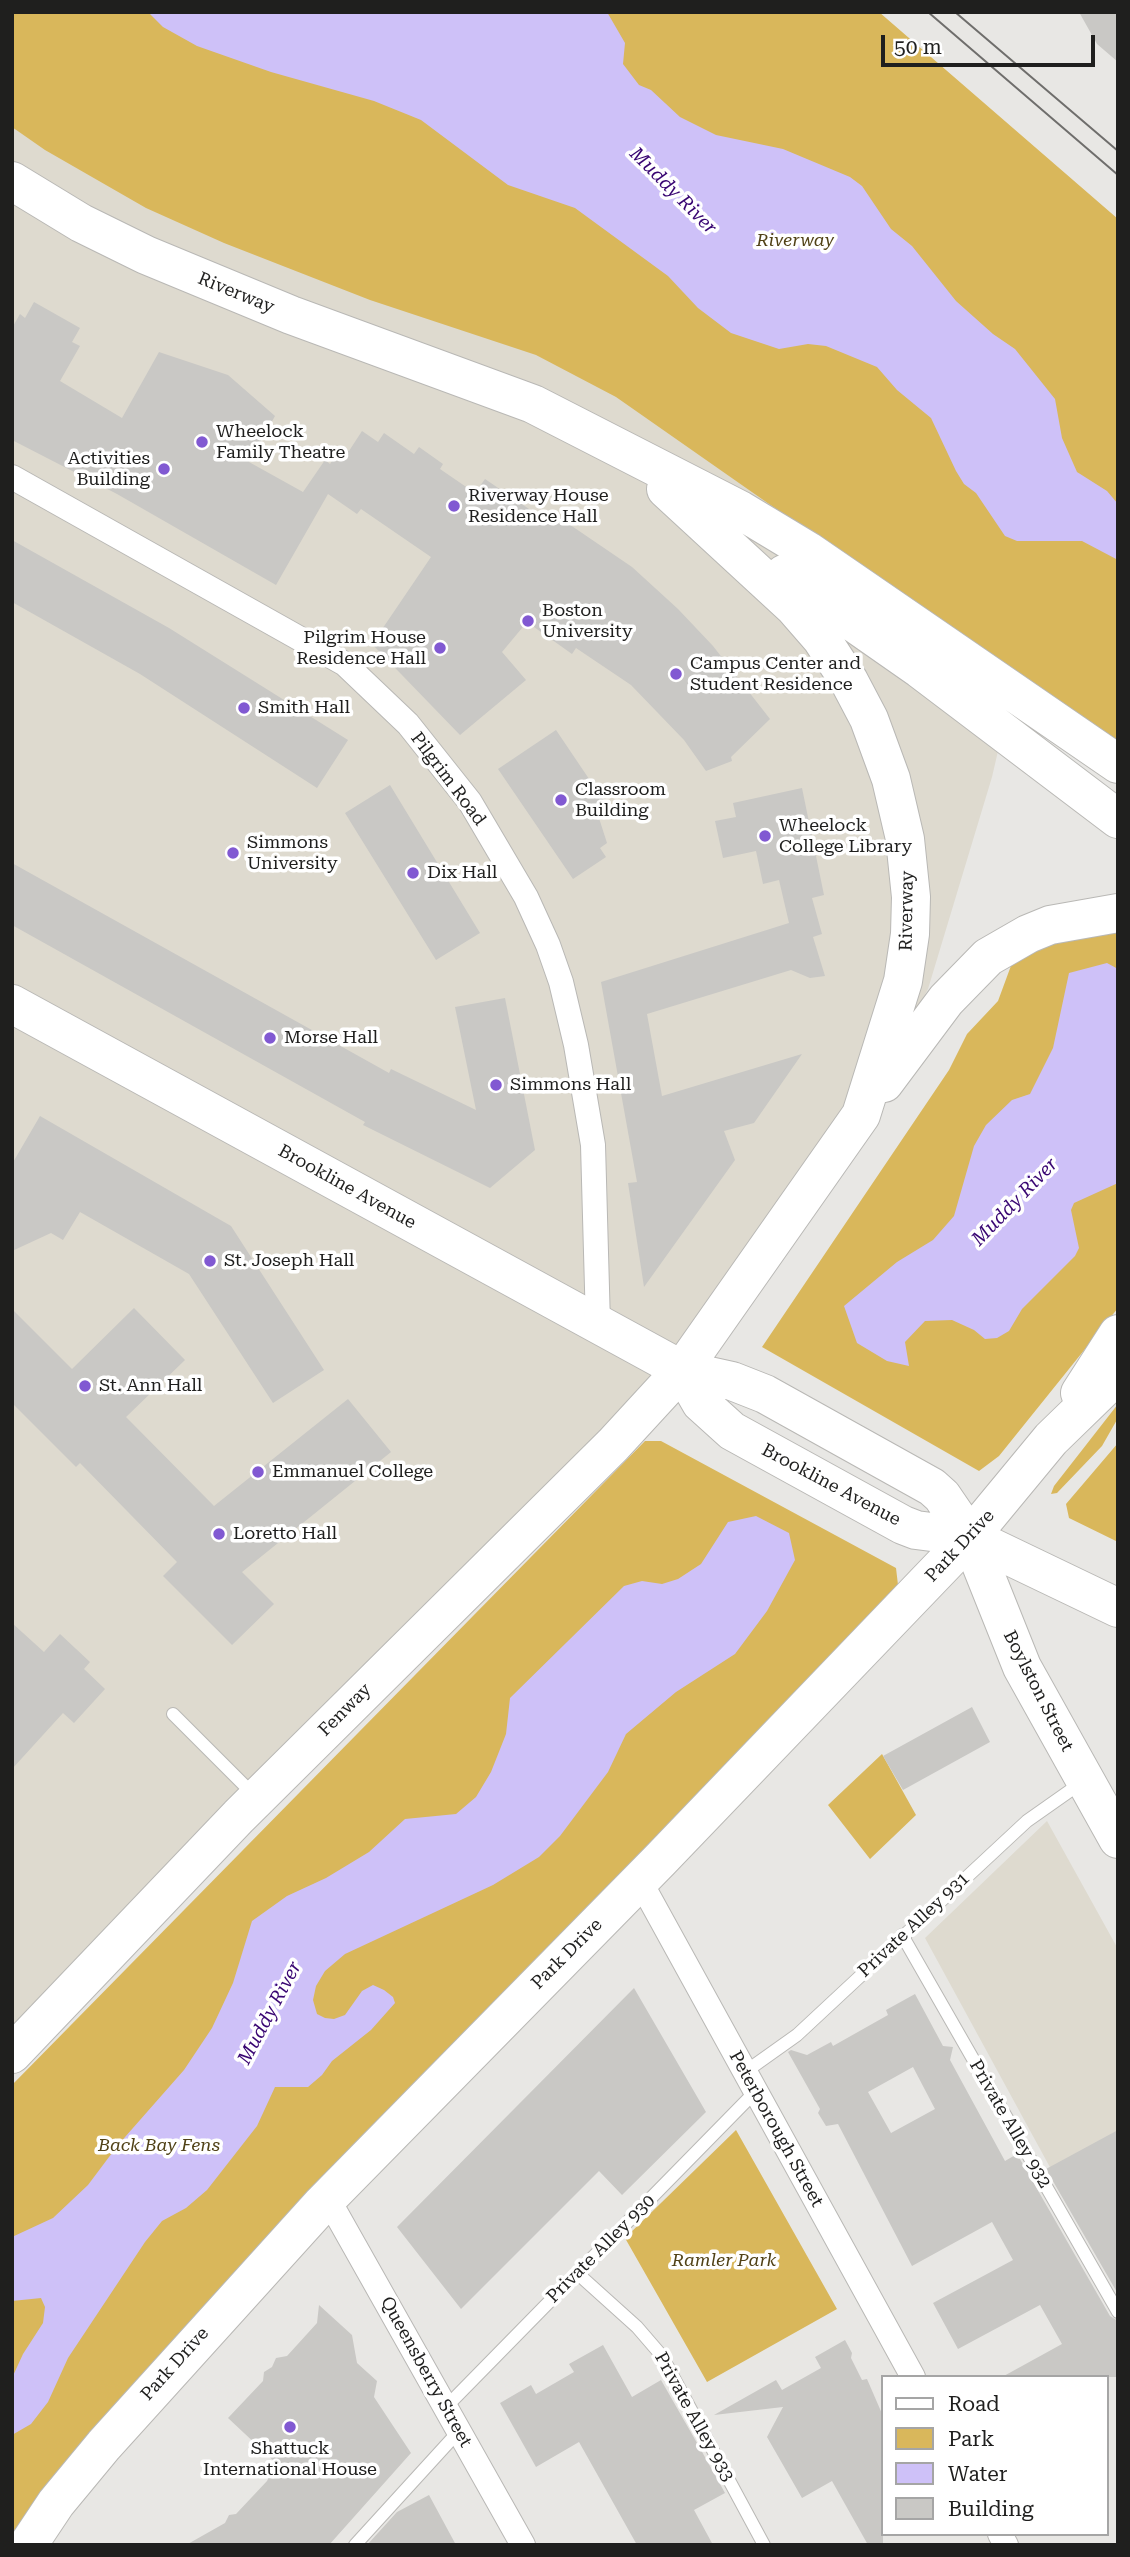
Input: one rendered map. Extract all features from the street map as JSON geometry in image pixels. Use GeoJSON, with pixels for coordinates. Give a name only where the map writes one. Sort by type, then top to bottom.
{"type":"FeatureCollection","features":[{"type":"Feature","properties":{"kind":"main road","name":"Riverway"},"geometry":{"type":"LineString","coordinates":[[12,181],[73,218],[146,255],[291,315],[504,392],[740,510],[798,544],[1118,764]]}},
{"type":"Feature","properties":{"kind":"main road","name":"Riverway"},"geometry":{"type":"LineString","coordinates":[[585,431],[695,514],[775,587],[821,638],[859,700],[891,779],[907,850],[910,934],[898,1003],[861,1115],[682,1370]]}},
{"type":"Feature","properties":{"kind":"main road"},"geometry":{"type":"LineString","coordinates":[[695,514],[920,669],[1118,819]]}},
{"type":"Feature","properties":{"kind":"main road"},"geometry":{"type":"LineString","coordinates":[[861,1115],[946,1000],[988,957],[1050,925],[1118,914]]}},
{"type":"Feature","properties":{"kind":"main road","name":"Brookline Avenue"},"geometry":{"type":"LineString","coordinates":[[12,1004],[682,1370],[732,1381],[765,1394],[932,1487],[942,1496],[970,1537]]}},
{"type":"Feature","properties":{"kind":"main road"},"geometry":{"type":"LineString","coordinates":[[1051,1439],[1118,1334]]}},
{"type":"Feature","properties":{"kind":"main road","name":"Fenway"},"geometry":{"type":"LineString","coordinates":[[12,2054],[257,1798],[622,1436],[682,1370]]}},
{"type":"Feature","properties":{"kind":"main road","name":"Park Drive"},"geometry":{"type":"LineString","coordinates":[[28,2545],[56,2502],[104,2445],[328,2199],[640,1881],[970,1537],[1051,1439],[1118,1374]]}},
{"type":"Feature","properties":{"kind":"main road"},"geometry":{"type":"LineString","coordinates":[[970,1537],[1118,1608]]}},
{"type":"Feature","properties":{"kind":"main road","name":"Boylston Street"},"geometry":{"type":"LineString","coordinates":[[970,1537],[1021,1664],[1118,1839]]}},
{"type":"Feature","properties":{"kind":"street","name":"Pilgrim Road"},"geometry":{"type":"LineString","coordinates":[[12,477],[345,664],[408,724],[470,802],[526,897],[561,982],[576,1045],[593,1145],[598,1324]]}},
{"type":"Feature","properties":{"kind":"street","name":"Peterborough Street"},"geometry":{"type":"LineString","coordinates":[[640,1881],[912,2375]]}},
{"type":"Feature","properties":{"kind":"street","name":"Queensberry Street"},"geometry":{"type":"LineString","coordinates":[[328,2199],[523,2545]]}},
{"type":"Feature","properties":{"kind":"lane"},"geometry":{"type":"LineString","coordinates":[[173,1714],[257,1798]]}},
{"type":"Feature","properties":{"kind":"lane","name":"Private Alley 931"},"geometry":{"type":"LineString","coordinates":[[751,2082],[902,1935],[1027,1821],[1085,1781]]}},
{"type":"Feature","properties":{"kind":"lane","name":"Private Alley 932"},"geometry":{"type":"LineString","coordinates":[[902,1935],[1118,2312]]}},
{"type":"Feature","properties":{"kind":"lane","name":"Private Alley 930"},"geometry":{"type":"LineString","coordinates":[[446,2407],[577,2273],[751,2082]]}},
{"type":"Feature","properties":{"kind":"lane","name":"Private Alley 933"},"geometry":{"type":"LineString","coordinates":[[577,2273],[637,2326],[662,2356],[764,2545]]}},
{"type":"Feature","properties":{"kind":"lane"},"geometry":{"type":"LineString","coordinates":[[355,2545],[459,2431]]}},
{"type":"Feature","properties":{"kind":"shaded area"},"geometry":{"type":"Polygon","coordinates":[[[12,12],[1027,626],[992,777],[928,989],[861,1115],[682,1370],[12,2054],[12,12]]]}},
{"type":"Feature","properties":{"kind":"shaded area"},"geometry":{"type":"Polygon","coordinates":[[[1047,1821],[1118,1949],[1118,2292],[925,1938],[1047,1821]]]}},
{"type":"Feature","properties":{"kind":"green space","name":"Riverway"},"geometry":{"type":"Polygon","coordinates":[[[12,12],[879,12],[1118,219],[1118,748],[616,397],[536,355],[370,300],[224,243],[146,208],[45,150],[12,127],[12,12]]]}},
{"type":"Feature","properties":{"kind":"green space"},"geometry":{"type":"Polygon","coordinates":[[[1118,933],[1118,1308],[999,1456],[979,1471],[762,1347],[949,1070],[967,1034],[998,1001],[1012,963],[1038,947],[1088,934],[1118,933]]]}},
{"type":"Feature","properties":{"kind":"green space"},"geometry":{"type":"Polygon","coordinates":[[[1118,1404],[1118,1418],[1102,1446],[1057,1493],[1051,1494],[1054,1486],[1118,1404]]]}},
{"type":"Feature","properties":{"kind":"green space","name":"Back Bay Fens"},"geometry":{"type":"Polygon","coordinates":[[[645,1441],[661,1441],[896,1568],[898,1585],[12,2544],[12,2085],[645,1441]]]}},
{"type":"Feature","properties":{"kind":"green space"},"geometry":{"type":"Polygon","coordinates":[[[1118,1443],[1118,1542],[1069,1518],[1066,1504],[1118,1443]]]}},
{"type":"Feature","properties":{"kind":"green space"},"geometry":{"type":"Polygon","coordinates":[[[882,1754],[916,1815],[870,1859],[828,1805],[882,1754]]]}},
{"type":"Feature","properties":{"kind":"green space","name":"Ramler Park"},"geometry":{"type":"Polygon","coordinates":[[[736,2130],[837,2309],[707,2382],[625,2238],[736,2130]]]}},
{"type":"Feature","properties":{"kind":"water","name":"Muddy River"},"geometry":{"type":"Polygon","coordinates":[[[148,12],[607,12],[625,43],[623,64],[639,85],[651,90],[680,117],[716,135],[783,149],[850,177],[862,186],[891,229],[912,246],[956,301],[993,334],[1015,349],[1055,399],[1062,438],[1077,472],[1107,491],[1118,504],[1118,560],[1082,541],[1017,541],[1005,536],[976,493],[964,484],[931,418],[897,390],[877,367],[826,346],[808,344],[779,349],[731,333],[698,308],[668,276],[575,208],[508,185],[421,120],[374,101],[271,72],[197,46],[163,27],[148,12]]]}},
{"type":"Feature","properties":{"kind":"water","name":"Muddy River"},"geometry":{"type":"Polygon","coordinates":[[[1107,963],[1118,969],[1118,1183],[1074,1203],[1071,1210],[1079,1248],[1075,1256],[1022,1309],[1009,1331],[997,1338],[985,1339],[974,1330],[952,1320],[925,1321],[905,1342],[909,1366],[887,1361],[857,1343],[844,1306],[897,1262],[933,1240],[954,1216],[974,1146],[986,1125],[1012,1100],[1030,1094],[1053,1048],[1069,973],[1107,963]]]}},
{"type":"Feature","properties":{"kind":"water","name":"Muddy River"},"geometry":{"type":"Polygon","coordinates":[[[756,1516],[789,1533],[795,1560],[767,1611],[735,1654],[676,1692],[626,1734],[608,1772],[560,1836],[539,1857],[493,1885],[345,1954],[325,1971],[316,1986],[313,2000],[317,2014],[325,2018],[334,2019],[345,2015],[362,1991],[373,1985],[393,1997],[395,2003],[371,2030],[332,2061],[322,2075],[308,2087],[275,2087],[257,2126],[207,2190],[186,2208],[162,2221],[145,2242],[68,2358],[48,2402],[31,2424],[12,2435],[12,2378],[23,2354],[43,2323],[45,2307],[41,2298],[12,2301],[12,2237],[53,2218],[88,2185],[118,2145],[184,2070],[212,2028],[233,1983],[252,1921],[287,1896],[326,1878],[369,1852],[405,1819],[456,1814],[476,1797],[491,1772],[506,1734],[510,1698],[624,1586],[642,1581],[662,1584],[678,1579],[701,1564],[728,1522],[756,1516]]]}},
{"type":"Feature","properties":{"kind":"building"},"geometry":{"type":"Polygon","coordinates":[[[1079,12],[1118,12],[1118,62],[1097,44],[1079,12]]]}},
{"type":"Feature","properties":{"kind":"building"},"geometry":{"type":"Polygon","coordinates":[[[34,302],[80,328],[72,342],[80,346],[60,381],[122,418],[159,352],[228,375],[275,416],[249,462],[303,492],[325,460],[330,464],[342,446],[349,451],[362,431],[378,442],[384,433],[414,454],[419,447],[443,464],[440,469],[475,493],[485,479],[554,526],[560,518],[632,567],[678,609],[713,646],[770,719],[731,757],[732,761],[706,771],[684,740],[631,685],[576,648],[572,654],[527,622],[502,652],[526,680],[460,735],[372,644],[431,557],[361,509],[357,514],[328,494],[276,585],[117,494],[12,440],[12,328],[20,314],[25,318],[34,302]]]}},
{"type":"Feature","properties":{"kind":"building"},"geometry":{"type":"Polygon","coordinates":[[[12,540],[169,628],[348,740],[317,788],[140,674],[12,602],[12,540]]]}},
{"type":"Feature","properties":{"kind":"building","name":"Classroom Building"},"geometry":{"type":"Polygon","coordinates":[[[556,730],[610,810],[598,815],[607,843],[600,848],[606,857],[573,879],[498,769],[556,730]]]}},
{"type":"Feature","properties":{"kind":"building","name":"Dix Hall"},"geometry":{"type":"Polygon","coordinates":[[[390,785],[480,933],[436,960],[345,813],[390,785]]]}},
{"type":"Feature","properties":{"kind":"building"},"geometry":{"type":"Polygon","coordinates":[[[802,788],[824,895],[812,898],[822,934],[813,937],[825,976],[810,978],[791,970],[647,1014],[662,1096],[802,1054],[754,1123],[724,1131],[735,1160],[644,1287],[628,1183],[637,1182],[601,982],[789,923],[779,880],[763,884],[756,851],[723,858],[715,821],[736,817],[733,803],[802,788]]]}},
{"type":"Feature","properties":{"kind":"building"},"geometry":{"type":"Polygon","coordinates":[[[12,863],[389,1073],[391,1069],[476,1110],[455,1007],[505,998],[535,1150],[490,1188],[363,1125],[365,1122],[12,925],[12,863]]]}},
{"type":"Feature","properties":{"kind":"building","name":"St. Joseph Hall"},"geometry":{"type":"Polygon","coordinates":[[[40,1116],[231,1226],[324,1370],[273,1403],[189,1274],[80,1212],[63,1240],[51,1233],[12,1251],[12,1164],[40,1116]]]}},
{"type":"Feature","properties":{"kind":"building"},"geometry":{"type":"Polygon","coordinates":[[[134,1308],[185,1360],[126,1417],[214,1506],[348,1399],[391,1452],[242,1572],[274,1604],[232,1645],[163,1576],[177,1562],[80,1463],[76,1467],[12,1403],[12,1309],[72,1369],[134,1308]]]}},
{"type":"Feature","properties":{"kind":"building"},"geometry":{"type":"Polygon","coordinates":[[[12,1623],[44,1652],[60,1634],[90,1662],[84,1669],[105,1689],[74,1723],[63,1713],[12,1769],[12,1623]]]}},
{"type":"Feature","properties":{"kind":"building"},"geometry":{"type":"Polygon","coordinates":[[[972,1707],[990,1742],[903,1790],[883,1756],[972,1707]]]}},
{"type":"Feature","properties":{"kind":"building"},"geometry":{"type":"Polygon","coordinates":[[[634,1988],[706,2112],[622,2195],[599,2171],[461,2309],[397,2227],[634,1988]]]}},
{"type":"Feature","properties":{"kind":"building"},"geometry":{"type":"Polygon","coordinates":[[[915,1994],[943,2046],[953,2047],[950,2060],[1005,2161],[1017,2154],[1110,2316],[1118,2321],[1118,2377],[1006,2375],[1062,2344],[1040,2305],[958,2349],[933,2303],[1013,2260],[992,2222],[912,2266],[838,2124],[826,2126],[818,2113],[820,2109],[788,2052],[791,2050],[807,2055],[831,2042],[833,2046],[888,2015],[886,2010],[915,1994]],[[913,2067],[868,2092],[891,2133],[935,2109],[913,2067]]]}},
{"type":"Feature","properties":{"kind":"building"},"geometry":{"type":"Polygon","coordinates":[[[1118,2130],[1118,2294],[1046,2169],[1118,2130]]]}},
{"type":"Feature","properties":{"kind":"building","name":"Shattuck International House"},"geometry":{"type":"Polygon","coordinates":[[[319,2305],[352,2335],[357,2363],[377,2381],[374,2397],[411,2453],[329,2545],[186,2545],[225,2523],[229,2515],[236,2514],[267,2481],[276,2463],[228,2418],[263,2381],[264,2372],[272,2367],[276,2358],[287,2356],[317,2323],[319,2305]]]}},
{"type":"Feature","properties":{"kind":"building"},"geometry":{"type":"Polygon","coordinates":[[[845,2340],[862,2380],[867,2379],[881,2411],[883,2545],[868,2545],[832,2481],[802,2498],[767,2437],[783,2407],[714,2415],[776,2380],[782,2390],[821,2368],[815,2357],[845,2340]]]}},
{"type":"Feature","properties":{"kind":"building"},"geometry":{"type":"Polygon","coordinates":[[[603,2345],[632,2397],[661,2380],[725,2493],[694,2510],[713,2545],[637,2545],[579,2442],[536,2467],[500,2403],[531,2385],[536,2394],[574,2372],[569,2364],[603,2345]]]}},
{"type":"Feature","properties":{"kind":"building"},"geometry":{"type":"Polygon","coordinates":[[[429,2495],[456,2545],[367,2545],[397,2512],[429,2495]]]}},
{"type":"Feature","properties":{"kind":"tram line"},"geometry":{"type":"LineString","coordinates":[[928,12],[1118,175]]}},
{"type":"Feature","properties":{"kind":"tram line"},"geometry":{"type":"LineString","coordinates":[[955,12],[1118,151]]}},
{"type":"Feature","properties":{"kind":"place","name":"Wheelock Family Theatre"},"geometry":{"type":"Point","coordinates":[202,442]}},
{"type":"Feature","properties":{"kind":"place","name":"Activities Building"},"geometry":{"type":"Point","coordinates":[164,469]}},
{"type":"Feature","properties":{"kind":"place","name":"Riverway House Residence Hall"},"geometry":{"type":"Point","coordinates":[454,506]}},
{"type":"Feature","properties":{"kind":"place","name":"Boston University"},"geometry":{"type":"Point","coordinates":[528,621]}},
{"type":"Feature","properties":{"kind":"place","name":"Pilgrim House Residence Hall"},"geometry":{"type":"Point","coordinates":[440,648]}},
{"type":"Feature","properties":{"kind":"place","name":"Campus Center and Student Residence"},"geometry":{"type":"Point","coordinates":[676,674]}},
{"type":"Feature","properties":{"kind":"place","name":"Smith Hall"},"geometry":{"type":"Point","coordinates":[244,708]}},
{"type":"Feature","properties":{"kind":"place","name":"Classroom Building"},"geometry":{"type":"Point","coordinates":[561,800]}},
{"type":"Feature","properties":{"kind":"place","name":"Wheelock College Library"},"geometry":{"type":"Point","coordinates":[765,836]}},
{"type":"Feature","properties":{"kind":"place","name":"Simmons University"},"geometry":{"type":"Point","coordinates":[233,853]}},
{"type":"Feature","properties":{"kind":"place","name":"Dix Hall"},"geometry":{"type":"Point","coordinates":[413,873]}},
{"type":"Feature","properties":{"kind":"place","name":"Morse Hall"},"geometry":{"type":"Point","coordinates":[270,1038]}},
{"type":"Feature","properties":{"kind":"place","name":"Simmons Hall"},"geometry":{"type":"Point","coordinates":[496,1085]}},
{"type":"Feature","properties":{"kind":"place","name":"St. Joseph Hall"},"geometry":{"type":"Point","coordinates":[210,1261]}},
{"type":"Feature","properties":{"kind":"place","name":"St. Ann Hall"},"geometry":{"type":"Point","coordinates":[85,1386]}},
{"type":"Feature","properties":{"kind":"place","name":"Emmanuel College"},"geometry":{"type":"Point","coordinates":[258,1472]}},
{"type":"Feature","properties":{"kind":"place","name":"Loretto Hall"},"geometry":{"type":"Point","coordinates":[219,1534]}},
{"type":"Feature","properties":{"kind":"place","name":"Shattuck International House"},"geometry":{"type":"Point","coordinates":[290,2427]}}]}
